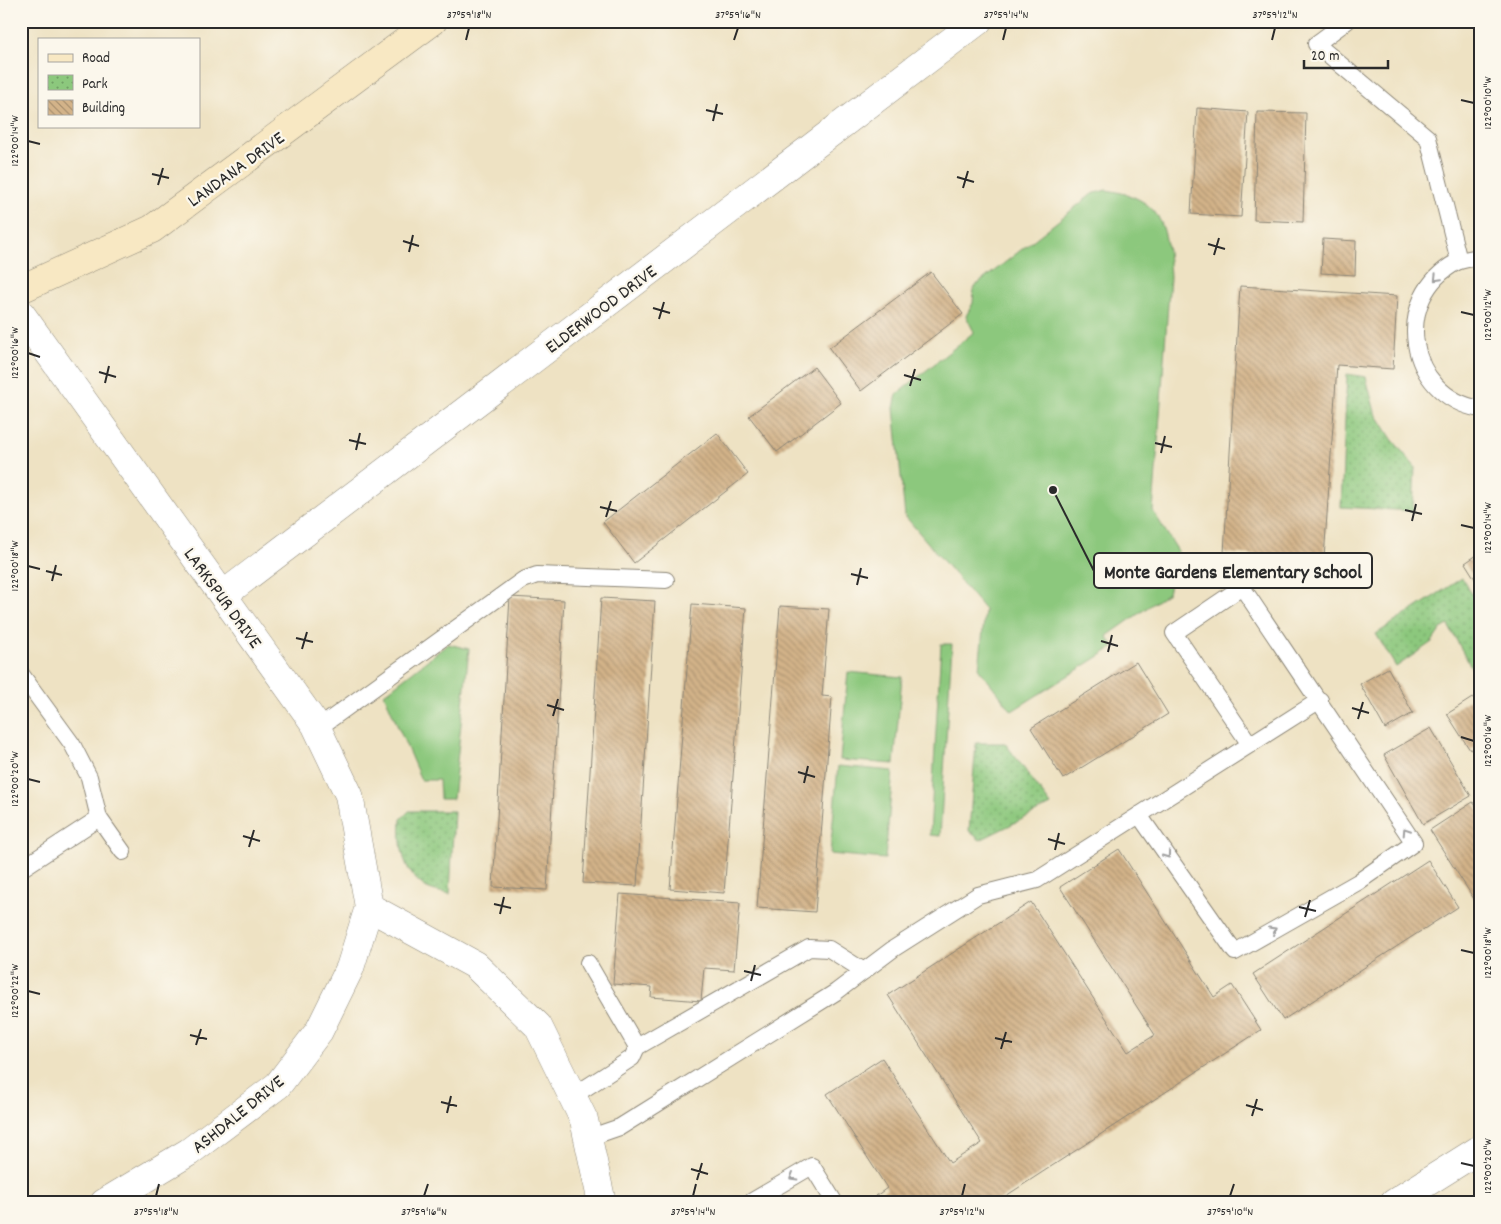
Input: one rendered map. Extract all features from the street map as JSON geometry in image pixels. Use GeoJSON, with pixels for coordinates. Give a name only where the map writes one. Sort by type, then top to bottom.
{"type":"FeatureCollection","features":[{"type":"Feature","properties":{"kind":"street","name":"LANDANA DRIVE"},"geometry":{"type":"LineString","coordinates":[[21,289],[152,229],[433,21]]}},
{"type":"Feature","properties":{"kind":"street","name":"ELDERWOOD DRIVE"},"geometry":{"type":"LineString","coordinates":[[223,595],[978,21]]}},
{"type":"Feature","properties":{"kind":"street","name":"LARKSPUR DRIVE"},"geometry":{"type":"LineString","coordinates":[[21,314],[317,729],[349,795],[369,907]]}},
{"type":"Feature","properties":{"kind":"street"},"geometry":{"type":"LineString","coordinates":[[369,907],[475,965],[538,1026],[584,1120],[602,1203]]}},
{"type":"Feature","properties":{"kind":"street","name":"ASHDALE DRIVE"},"geometry":{"type":"LineString","coordinates":[[104,1203],[189,1152],[278,1085],[319,1031],[350,968],[369,907]]}},
{"type":"Feature","properties":{"kind":"street"},"geometry":{"type":"LineString","coordinates":[[1402,1201],[1480,1149]]}},
{"type":"Feature","properties":{"kind":"lane"},"geometry":{"type":"LineString","coordinates":[[1347,21],[1316,44],[1428,138],[1459,261]]}},
{"type":"Feature","properties":{"kind":"lane"},"geometry":{"type":"LineString","coordinates":[[1480,257],[1459,261],[1441,273],[1428,288],[1415,323],[1416,350],[1421,366],[1434,385],[1450,399],[1465,407],[1480,410]]}},
{"type":"Feature","properties":{"kind":"lane"},"geometry":{"type":"LineString","coordinates":[[317,729],[523,580],[536,575],[666,580]]}},
{"type":"Feature","properties":{"kind":"lane"},"geometry":{"type":"LineString","coordinates":[[1139,815],[1235,952],[1358,882],[1414,843],[1320,700],[1242,588],[1174,634],[1249,743]]}},
{"type":"Feature","properties":{"kind":"lane"},"geometry":{"type":"LineString","coordinates":[[21,674],[72,744],[89,777],[99,818],[123,852]]}},
{"type":"Feature","properties":{"kind":"lane"},"geometry":{"type":"LineString","coordinates":[[588,1138],[620,1127],[836,992],[893,949],[978,895],[1037,880],[1249,743],[1320,700]]}},
{"type":"Feature","properties":{"kind":"lane"},"geometry":{"type":"LineString","coordinates":[[21,869],[99,818]]}},
{"type":"Feature","properties":{"kind":"lane"},"geometry":{"type":"LineString","coordinates":[[572,1096],[632,1058],[638,1047],[809,948],[829,949],[864,971]]}},
{"type":"Feature","properties":{"kind":"lane"},"geometry":{"type":"LineString","coordinates":[[588,963],[638,1047]]}},
{"type":"Feature","properties":{"kind":"lane"},"geometry":{"type":"LineString","coordinates":[[749,1203],[812,1166],[835,1203]]}},
{"type":"Feature","properties":{"kind":"green space"},"geometry":{"type":"Polygon","coordinates":[[[1106,190],[1125,194],[1140,200],[1151,208],[1158,217],[1167,243],[1170,277],[1153,511],[1178,551],[1168,593],[1107,636],[1114,647],[1012,711],[979,669],[985,610],[905,516],[894,408],[897,394],[974,332],[966,316],[973,303],[974,287],[1092,194],[1106,190]]]}},
{"type":"Feature","properties":{"kind":"green space"},"geometry":{"type":"Polygon","coordinates":[[[1347,374],[1366,377],[1375,412],[1392,439],[1415,467],[1413,511],[1341,507],[1347,374]]]}},
{"type":"Feature","properties":{"kind":"green space"},"geometry":{"type":"Polygon","coordinates":[[[1462,578],[1480,607],[1480,668],[1474,672],[1448,625],[1441,629],[1432,642],[1396,667],[1376,634],[1462,578]]]}},
{"type":"Feature","properties":{"kind":"green space"},"geometry":{"type":"Polygon","coordinates":[[[448,644],[469,649],[453,799],[440,799],[439,780],[421,780],[384,694],[448,644]]]}},
{"type":"Feature","properties":{"kind":"green space"},"geometry":{"type":"Polygon","coordinates":[[[941,644],[952,644],[940,836],[930,835],[941,644]]]}},
{"type":"Feature","properties":{"kind":"green space"},"geometry":{"type":"Polygon","coordinates":[[[848,672],[902,677],[894,764],[840,760],[848,672]]]}},
{"type":"Feature","properties":{"kind":"green space"},"geometry":{"type":"Polygon","coordinates":[[[976,743],[1005,743],[1051,805],[980,840],[969,831],[976,743]]]}},
{"type":"Feature","properties":{"kind":"green space"},"geometry":{"type":"Polygon","coordinates":[[[838,766],[893,771],[885,859],[830,854],[838,766]]]}},
{"type":"Feature","properties":{"kind":"green space"},"geometry":{"type":"Polygon","coordinates":[[[409,811],[454,811],[450,894],[427,888],[417,880],[407,865],[402,847],[401,819],[409,811]]]}},
{"type":"Feature","properties":{"kind":"building"},"geometry":{"type":"Polygon","coordinates":[[[1197,108],[1248,112],[1241,217],[1191,214],[1197,108]]]}},
{"type":"Feature","properties":{"kind":"building"},"geometry":{"type":"Polygon","coordinates":[[[1257,112],[1306,113],[1303,222],[1254,220],[1257,112]]]}},
{"type":"Feature","properties":{"kind":"building"},"geometry":{"type":"Polygon","coordinates":[[[1323,239],[1356,241],[1355,275],[1321,273],[1323,239]]]}},
{"type":"Feature","properties":{"kind":"building"},"geometry":{"type":"Polygon","coordinates":[[[931,272],[963,314],[861,391],[829,348],[931,272]]]}},
{"type":"Feature","properties":{"kind":"building"},"geometry":{"type":"Polygon","coordinates":[[[1240,286],[1397,296],[1393,369],[1337,365],[1324,559],[1224,553],[1240,286]]]}},
{"type":"Feature","properties":{"kind":"building"},"geometry":{"type":"Polygon","coordinates":[[[814,367],[841,403],[777,452],[749,416],[814,367]]]}},
{"type":"Feature","properties":{"kind":"building"},"geometry":{"type":"Polygon","coordinates":[[[717,433],[748,474],[634,563],[603,522],[717,433]]]}},
{"type":"Feature","properties":{"kind":"building"},"geometry":{"type":"Polygon","coordinates":[[[1480,553],[1480,587],[1465,563],[1480,553]]]}},
{"type":"Feature","properties":{"kind":"building"},"geometry":{"type":"Polygon","coordinates":[[[510,597],[564,600],[547,890],[493,887],[510,597]]]}},
{"type":"Feature","properties":{"kind":"building"},"geometry":{"type":"Polygon","coordinates":[[[601,598],[655,601],[637,886],[583,883],[601,598]]]}},
{"type":"Feature","properties":{"kind":"building"},"geometry":{"type":"Polygon","coordinates":[[[692,604],[746,608],[724,893],[670,889],[692,604]]]}},
{"type":"Feature","properties":{"kind":"building"},"geometry":{"type":"Polygon","coordinates":[[[780,606],[829,609],[822,696],[832,697],[815,912],[757,908],[780,606]]]}},
{"type":"Feature","properties":{"kind":"building"},"geometry":{"type":"Polygon","coordinates":[[[1136,662],[1168,714],[1063,779],[1031,728],[1136,662]]]}},
{"type":"Feature","properties":{"kind":"building"},"geometry":{"type":"Polygon","coordinates":[[[1388,668],[1413,713],[1385,729],[1360,684],[1388,668]]]}},
{"type":"Feature","properties":{"kind":"building"},"geometry":{"type":"Polygon","coordinates":[[[1480,693],[1480,745],[1470,750],[1447,714],[1480,693]]]}},
{"type":"Feature","properties":{"kind":"building"},"geometry":{"type":"Polygon","coordinates":[[[1431,728],[1471,796],[1423,824],[1384,755],[1431,728]]]}},
{"type":"Feature","properties":{"kind":"building"},"geometry":{"type":"Polygon","coordinates":[[[1473,802],[1480,812],[1480,895],[1474,899],[1430,830],[1473,802]]]}},
{"type":"Feature","properties":{"kind":"building"},"geometry":{"type":"Polygon","coordinates":[[[1119,849],[1214,997],[1232,985],[1261,1030],[995,1203],[880,1203],[876,1196],[887,1188],[827,1094],[882,1058],[950,1163],[982,1143],[888,995],[1031,902],[1128,1052],[1155,1035],[1060,887],[1119,849]]]}},
{"type":"Feature","properties":{"kind":"building"},"geometry":{"type":"Polygon","coordinates":[[[1428,860],[1458,907],[1283,1020],[1253,974],[1428,860]]]}},
{"type":"Feature","properties":{"kind":"building"},"geometry":{"type":"Polygon","coordinates":[[[620,894],[740,903],[734,970],[704,968],[701,1001],[651,997],[652,987],[613,984],[620,894]]]}},
{"type":"Feature","properties":{"kind":"place","name":"Monte Gardens Elementary School"},"geometry":{"type":"Point","coordinates":[1053,490]}}]}
